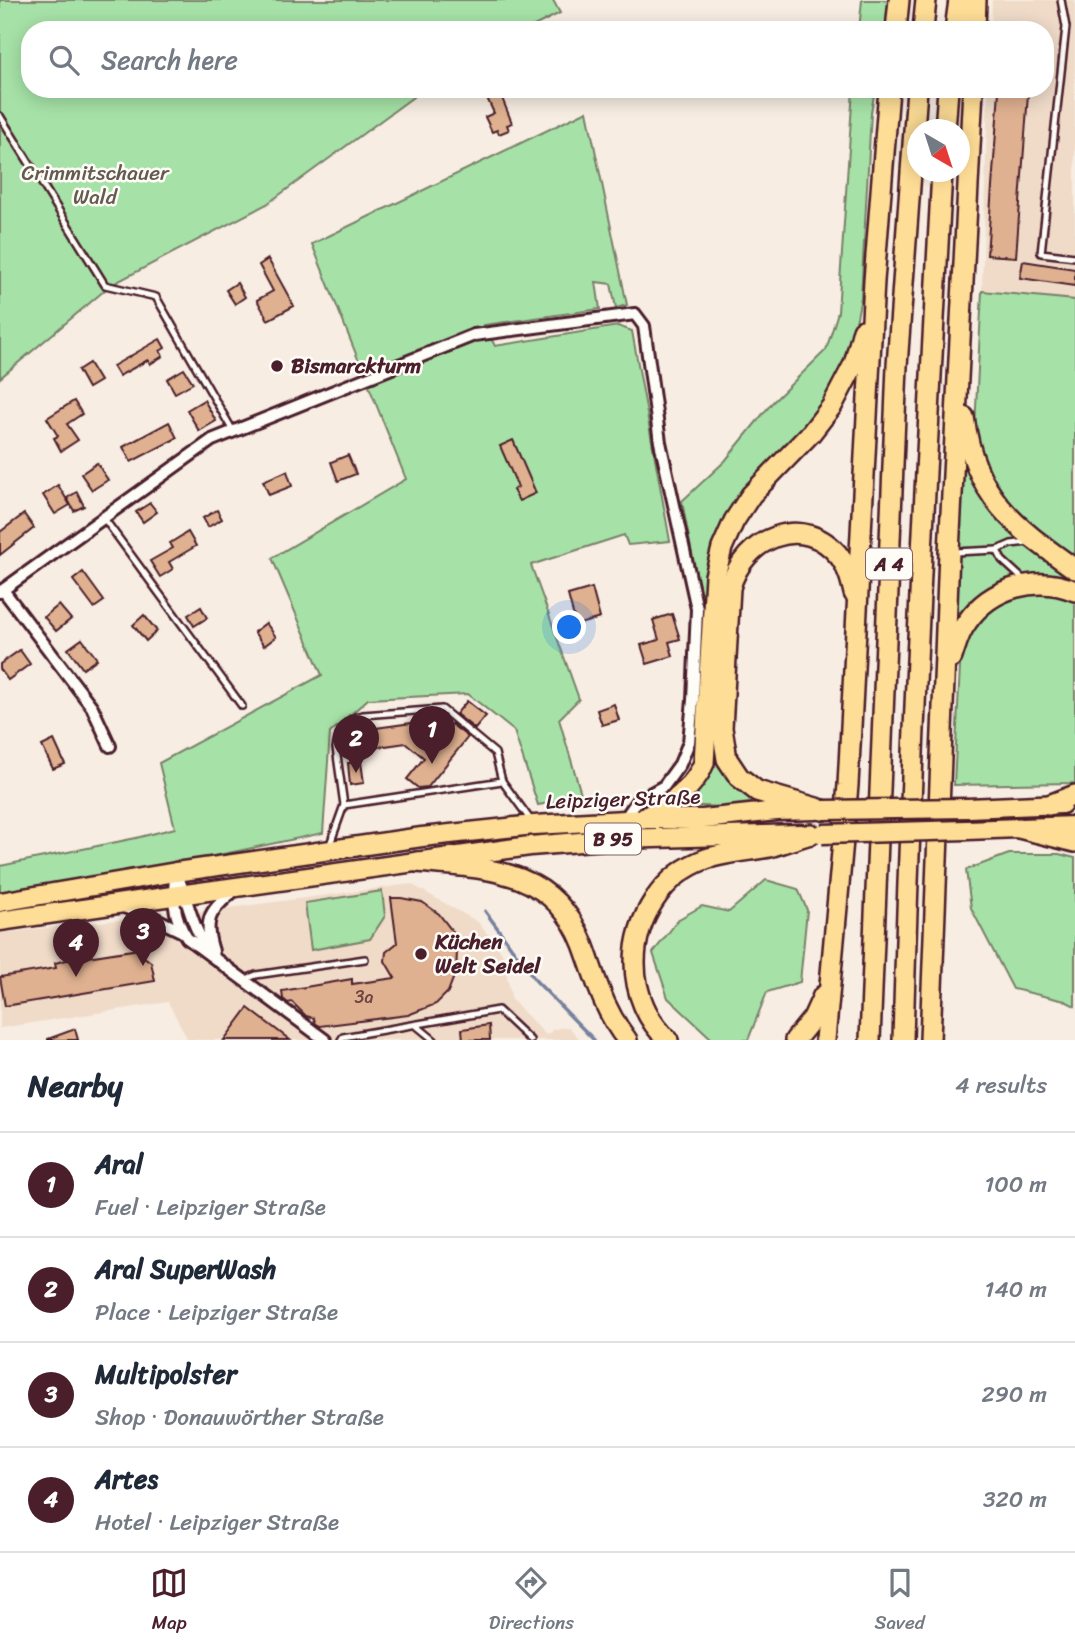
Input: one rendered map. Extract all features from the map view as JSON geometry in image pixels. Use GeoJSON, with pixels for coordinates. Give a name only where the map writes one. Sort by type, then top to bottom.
{"type":"FeatureCollection","features":[{"type":"Feature","properties":{"kind":"highway"},"geometry":{"type":"LineString","coordinates":[[897,21],[899,0]]}},
{"type":"Feature","properties":{"kind":"highway"},"geometry":{"type":"LineString","coordinates":[[924,21],[926,0]]}},
{"type":"Feature","properties":{"kind":"highway"},"geometry":{"type":"LineString","coordinates":[[956,21],[959,0]]}},
{"type":"Feature","properties":{"kind":"highway"},"geometry":{"type":"LineString","coordinates":[[975,21],[976,0]]}},
{"type":"Feature","properties":{"kind":"highway"},"geometry":{"type":"LineString","coordinates":[[825,1040],[848,785],[874,281],[888,98]]}},
{"type":"Feature","properties":{"kind":"highway","name":"A 4"},"geometry":{"type":"LineString","coordinates":[[870,1040],[897,366],[916,98]]}},
{"type":"Feature","properties":{"kind":"highway"},"geometry":{"type":"LineString","coordinates":[[946,119],[947,98]]}},
{"type":"Feature","properties":{"kind":"highway"},"geometry":{"type":"LineString","coordinates":[[930,1040],[949,552],[973,98]]}},
{"type":"Feature","properties":{"kind":"highway","name":"A 4"},"geometry":{"type":"LineString","coordinates":[[903,1040],[925,478],[941,182]]}},
{"type":"Feature","properties":{"kind":"highway"},"geometry":{"type":"LineString","coordinates":[[634,820],[687,791],[704,763],[715,576],[727,535],[751,495],[811,433],[841,392],[858,351],[874,281]]}},
{"type":"Feature","properties":{"kind":"highway"},"geometry":{"type":"LineString","coordinates":[[958,371],[970,447],[981,479],[1007,517],[1075,569]]}},
{"type":"Feature","properties":{"kind":"highway"},"geometry":{"type":"LineString","coordinates":[[823,810],[757,791],[739,777],[727,759],[723,749],[722,728],[730,588],[736,569],[756,547],[784,535],[805,535],[825,543],[841,558],[850,577],[858,611]]}},
{"type":"Feature","properties":{"kind":"highway"},"geometry":{"type":"LineString","coordinates":[[945,678],[961,632],[974,613],[1000,593],[1029,584],[1051,584],[1075,591]]}},
{"type":"Feature","properties":{"kind":"highway"},"geometry":{"type":"LineString","coordinates":[[1049,805],[1075,795]]}},
{"type":"Feature","properties":{"kind":"highway"},"geometry":{"type":"LineString","coordinates":[[1019,828],[1075,842]]}},
{"type":"Feature","properties":{"kind":"highway"},"geometry":{"type":"LineString","coordinates":[[668,1040],[644,1006],[635,968],[640,930],[658,895],[685,869],[709,858],[816,834]]}},
{"type":"Feature","properties":{"kind":"highway"},"geometry":{"type":"LineString","coordinates":[[417,862],[500,870],[527,881],[551,898],[577,931],[601,999],[627,1040]]}},
{"type":"Feature","properties":{"kind":"highway"},"geometry":{"type":"LineString","coordinates":[[795,1040],[813,1018],[830,979]]}},
{"type":"Feature","properties":{"kind":"main road","name":"Leipziger Straße"},"geometry":{"type":"LineString","coordinates":[[0,902],[328,850],[534,825],[703,819],[776,811],[1075,803]]}},
{"type":"Feature","properties":{"kind":"main road","name":"Leipziger Straße"},"geometry":{"type":"LineString","coordinates":[[0,920],[530,846],[618,839],[1075,826]]}},
{"type":"Feature","properties":{"kind":"street"},"geometry":{"type":"LineString","coordinates":[[110,746],[92,707],[2,591],[212,440],[474,335],[635,314],[645,326],[660,442],[697,609],[694,700],[688,742],[673,777],[664,786],[637,801],[634,820]]}},
{"type":"Feature","properties":{"kind":"street"},"geometry":{"type":"LineString","coordinates":[[176,872],[183,932]]}},
{"type":"Feature","properties":{"kind":"street"},"geometry":{"type":"LineString","coordinates":[[217,961],[207,931],[208,922],[214,909],[240,886]]}},
{"type":"Feature","properties":{"kind":"street"},"geometry":{"type":"LineString","coordinates":[[179,895],[196,932],[217,961]]}},
{"type":"Feature","properties":{"kind":"street"},"geometry":{"type":"LineString","coordinates":[[115,904],[155,918],[183,932],[193,944],[325,1040]]}},
{"type":"Feature","properties":{"kind":"lane"},"geometry":{"type":"LineString","coordinates":[[1061,0],[1066,27],[1041,253],[1075,257]]}},
{"type":"Feature","properties":{"kind":"lane"},"geometry":{"type":"LineString","coordinates":[[1066,27],[1075,26]]}},
{"type":"Feature","properties":{"kind":"lane"},"geometry":{"type":"LineString","coordinates":[[0,116],[105,285],[156,297],[233,431]]}},
{"type":"Feature","properties":{"kind":"lane"},"geometry":{"type":"LineString","coordinates":[[103,517],[242,706]]}},
{"type":"Feature","properties":{"kind":"lane"},"geometry":{"type":"LineString","coordinates":[[949,552],[997,550],[1011,544],[1035,541]]}},
{"type":"Feature","properties":{"kind":"lane"},"geometry":{"type":"LineString","coordinates":[[997,550],[1002,560],[1029,584]]}},
{"type":"Feature","properties":{"kind":"lane"},"geometry":{"type":"LineString","coordinates":[[328,850],[344,805],[338,739],[345,724],[363,715],[442,709],[495,753],[502,781],[534,825]]}},
{"type":"Feature","properties":{"kind":"lane"},"geometry":{"type":"LineString","coordinates":[[344,805],[502,781]]}},
{"type":"Feature","properties":{"kind":"lane"},"geometry":{"type":"LineString","coordinates":[[243,980],[256,975],[365,959]]}},
{"type":"Feature","properties":{"kind":"lane"},"geometry":{"type":"LineString","coordinates":[[341,1040],[343,1037],[498,1010],[530,1040]]}},
{"type":"Feature","properties":{"kind":"lane"},"geometry":{"type":"LineString","coordinates":[[417,1026],[434,1040]]}},
{"type":"Feature","properties":{"kind":"shaded area"},"geometry":{"type":"Polygon","coordinates":[[[992,0],[1075,0],[1075,300],[982,291],[988,98],[1054,98],[1054,21],[991,21],[992,0]]]}},
{"type":"Feature","properties":{"kind":"shaded area"},"geometry":{"type":"Polygon","coordinates":[[[411,884],[478,922],[502,953],[512,1000],[546,1035],[554,1029],[569,1027],[580,1040],[188,1040],[168,1002],[0,1028],[0,933],[237,907],[411,884]]]}},
{"type":"Feature","properties":{"kind":"green space","name":"Crimmitschauer Wald"},"geometry":{"type":"Polygon","coordinates":[[[0,0],[553,0],[560,13],[544,21],[21,21],[21,98],[412,98],[267,204],[111,285],[0,378],[0,0]]]}},
{"type":"Feature","properties":{"kind":"green space"},"geometry":{"type":"Polygon","coordinates":[[[862,0],[890,0],[886,21],[860,21],[862,0]]]}},
{"type":"Feature","properties":{"kind":"green space"},"geometry":{"type":"Polygon","coordinates":[[[852,98],[874,98],[861,297],[850,353],[833,392],[805,427],[740,494],[714,544],[705,592],[699,592],[682,501],[725,461],[771,404],[826,350],[838,312],[852,98]]]}},
{"type":"Feature","properties":{"kind":"green space"},"geometry":{"type":"Polygon","coordinates":[[[587,111],[627,305],[616,308],[611,284],[596,282],[600,309],[484,325],[495,346],[618,326],[632,331],[670,541],[628,545],[624,535],[531,565],[579,699],[559,719],[582,797],[538,805],[514,731],[468,694],[368,699],[330,733],[323,833],[200,859],[0,892],[0,866],[175,828],[159,763],[322,675],[272,558],[406,479],[312,244],[587,111]]]}},
{"type":"Feature","properties":{"kind":"green space"},"geometry":{"type":"Polygon","coordinates":[[[982,291],[1075,300],[1075,558],[1013,511],[993,485],[974,447],[982,291]]]}},
{"type":"Feature","properties":{"kind":"green space"},"geometry":{"type":"Polygon","coordinates":[[[965,456],[1075,578],[1075,582],[1034,574],[1004,581],[970,605],[958,625],[953,625],[959,457],[965,456]]]}},
{"type":"Feature","properties":{"kind":"green space"},"geometry":{"type":"Polygon","coordinates":[[[1036,589],[1075,598],[1075,783],[954,785],[961,647],[991,606],[1036,589]]]}},
{"type":"Feature","properties":{"kind":"green space"},"geometry":{"type":"Polygon","coordinates":[[[714,736],[765,801],[762,804],[723,807],[681,805],[714,736]]]}},
{"type":"Feature","properties":{"kind":"green space"},"geometry":{"type":"Polygon","coordinates":[[[1009,854],[1059,854],[1075,858],[1075,1006],[1065,1001],[1013,989],[971,908],[966,870],[1009,854]]]}},
{"type":"Feature","properties":{"kind":"green space"},"geometry":{"type":"Polygon","coordinates":[[[766,880],[798,889],[807,910],[800,982],[767,992],[748,1040],[713,1040],[668,998],[653,953],[679,919],[702,906],[729,912],[766,880]]]}},
{"type":"Feature","properties":{"kind":"green space"},"geometry":{"type":"Polygon","coordinates":[[[382,891],[385,916],[370,939],[311,950],[305,903],[382,891]]]}},
{"type":"Feature","properties":{"kind":"building"},"geometry":{"type":"Polygon","coordinates":[[[487,98],[502,98],[512,123],[507,125],[509,130],[499,134],[497,130],[492,132],[485,117],[494,113],[487,98]]]}},
{"type":"Feature","properties":{"kind":"building"},"geometry":{"type":"Polygon","coordinates":[[[998,98],[1028,98],[1016,257],[987,255],[998,98]]]}},
{"type":"Feature","properties":{"kind":"building"},"geometry":{"type":"Polygon","coordinates":[[[268,259],[294,306],[268,320],[257,300],[273,291],[259,265],[268,259]]]}},
{"type":"Feature","properties":{"kind":"building"},"geometry":{"type":"Polygon","coordinates":[[[1023,261],[1075,269],[1075,286],[1020,278],[1023,261]]]}},
{"type":"Feature","properties":{"kind":"building"},"geometry":{"type":"Polygon","coordinates":[[[237,283],[245,297],[235,304],[226,290],[237,283]]]}},
{"type":"Feature","properties":{"kind":"building"},"geometry":{"type":"Polygon","coordinates":[[[160,339],[165,348],[160,351],[163,356],[150,364],[148,360],[119,376],[113,366],[160,339]]]}},
{"type":"Feature","properties":{"kind":"building"},"geometry":{"type":"Polygon","coordinates":[[[89,363],[100,381],[88,388],[78,370],[89,363]]]}},
{"type":"Feature","properties":{"kind":"building"},"geometry":{"type":"Polygon","coordinates":[[[184,369],[193,383],[175,393],[167,379],[184,369]]]}},
{"type":"Feature","properties":{"kind":"building"},"geometry":{"type":"Polygon","coordinates":[[[204,400],[216,421],[199,431],[187,410],[204,400]]]}},
{"type":"Feature","properties":{"kind":"building"},"geometry":{"type":"Polygon","coordinates":[[[74,401],[82,414],[67,424],[78,440],[61,451],[54,438],[58,436],[47,418],[74,401]]]}},
{"type":"Feature","properties":{"kind":"building"},"geometry":{"type":"Polygon","coordinates":[[[169,422],[177,438],[131,462],[123,447],[169,422]]]}},
{"type":"Feature","properties":{"kind":"building"},"geometry":{"type":"Polygon","coordinates":[[[513,440],[536,493],[519,501],[513,490],[518,487],[500,446],[513,440]]]}},
{"type":"Feature","properties":{"kind":"building"},"geometry":{"type":"Polygon","coordinates":[[[348,455],[356,474],[338,481],[331,462],[348,455]]]}},
{"type":"Feature","properties":{"kind":"building"},"geometry":{"type":"Polygon","coordinates":[[[97,463],[108,480],[92,490],[81,474],[97,463]]]}},
{"type":"Feature","properties":{"kind":"building"},"geometry":{"type":"Polygon","coordinates":[[[287,471],[292,486],[269,495],[263,481],[287,471]]]}},
{"type":"Feature","properties":{"kind":"building"},"geometry":{"type":"Polygon","coordinates":[[[58,485],[70,505],[55,514],[43,495],[58,485]]]}},
{"type":"Feature","properties":{"kind":"building"},"geometry":{"type":"Polygon","coordinates":[[[77,492],[84,506],[74,511],[67,498],[77,492]]]}},
{"type":"Feature","properties":{"kind":"building"},"geometry":{"type":"Polygon","coordinates":[[[150,503],[157,512],[143,522],[136,512],[150,503]]]}},
{"type":"Feature","properties":{"kind":"building"},"geometry":{"type":"Polygon","coordinates":[[[217,510],[222,519],[208,527],[203,518],[217,510]]]}},
{"type":"Feature","properties":{"kind":"building"},"geometry":{"type":"Polygon","coordinates":[[[24,514],[34,528],[0,555],[0,532],[24,514]]]}},
{"type":"Feature","properties":{"kind":"building"},"geometry":{"type":"Polygon","coordinates":[[[188,532],[196,546],[169,562],[173,569],[160,577],[150,561],[173,548],[170,543],[188,532]]]}},
{"type":"Feature","properties":{"kind":"building"},"geometry":{"type":"Polygon","coordinates":[[[83,572],[104,601],[94,608],[73,580],[83,572]]]}},
{"type":"Feature","properties":{"kind":"building"},"geometry":{"type":"Polygon","coordinates":[[[592,588],[600,618],[576,625],[568,595],[592,588]]]}},
{"type":"Feature","properties":{"kind":"building"},"geometry":{"type":"Polygon","coordinates":[[[59,605],[71,619],[56,631],[44,617],[59,605]]]}},
{"type":"Feature","properties":{"kind":"building"},"geometry":{"type":"Polygon","coordinates":[[[201,607],[207,618],[194,626],[188,615],[201,607]]]}},
{"type":"Feature","properties":{"kind":"building"},"geometry":{"type":"Polygon","coordinates":[[[672,614],[680,639],[669,642],[673,656],[647,664],[641,645],[659,640],[653,620],[672,614]]]}},
{"type":"Feature","properties":{"kind":"building"},"geometry":{"type":"Polygon","coordinates":[[[144,615],[157,631],[146,641],[133,625],[144,615]]]}},
{"type":"Feature","properties":{"kind":"building"},"geometry":{"type":"Polygon","coordinates":[[[266,623],[276,637],[264,646],[254,632],[266,623]]]}},
{"type":"Feature","properties":{"kind":"building"},"geometry":{"type":"Polygon","coordinates":[[[82,639],[97,659],[83,669],[68,649],[82,639]]]}},
{"type":"Feature","properties":{"kind":"building"},"geometry":{"type":"Polygon","coordinates":[[[20,650],[30,664],[8,680],[0,669],[0,664],[20,650]]]}},
{"type":"Feature","properties":{"kind":"building"},"geometry":{"type":"Polygon","coordinates":[[[467,701],[486,716],[475,729],[456,714],[467,701]]]}},
{"type":"Feature","properties":{"kind":"building"},"geometry":{"type":"Polygon","coordinates":[[[614,704],[619,720],[602,725],[597,710],[614,704]]]}},
{"type":"Feature","properties":{"kind":"building"},"geometry":{"type":"Polygon","coordinates":[[[412,723],[413,733],[432,748],[451,724],[468,737],[428,787],[418,788],[407,779],[424,758],[406,743],[371,748],[368,729],[412,723]]]}},
{"type":"Feature","properties":{"kind":"building"},"geometry":{"type":"Polygon","coordinates":[[[54,740],[65,764],[53,769],[42,746],[54,740]]]}},
{"type":"Feature","properties":{"kind":"building"},"geometry":{"type":"Polygon","coordinates":[[[361,762],[364,783],[350,785],[348,763],[361,762]]]}},
{"type":"Feature","properties":{"kind":"building"},"geometry":{"type":"Polygon","coordinates":[[[391,898],[422,902],[439,914],[452,931],[457,952],[456,971],[448,992],[436,1004],[408,1015],[320,1026],[315,1023],[314,1018],[306,1016],[292,1002],[288,1003],[283,999],[282,991],[352,979],[352,984],[395,978],[385,961],[386,952],[397,943],[391,898]]]}},
{"type":"Feature","properties":{"kind":"building"},"geometry":{"type":"Polygon","coordinates":[[[139,949],[140,954],[151,962],[155,981],[5,1006],[0,977],[56,968],[55,963],[74,958],[139,949]]]}},
{"type":"Feature","properties":{"kind":"building"},"geometry":{"type":"Polygon","coordinates":[[[248,1008],[290,1040],[224,1040],[248,1008]]]}},
{"type":"Feature","properties":{"kind":"building"},"geometry":{"type":"Polygon","coordinates":[[[489,1025],[490,1040],[463,1040],[462,1029],[489,1025]]]}},
{"type":"Feature","properties":{"kind":"building"},"geometry":{"type":"Polygon","coordinates":[[[75,1029],[78,1040],[48,1040],[48,1039],[75,1029]]]}},
{"type":"Feature","properties":{"kind":"waterway"},"geometry":{"type":"LineString","coordinates":[[485,911],[536,981],[594,1040]]}},
{"type":"Feature","properties":{"kind":"place","name":"Bismarckturm"},"geometry":{"type":"Point","coordinates":[277,366]}},
{"type":"Feature","properties":{"kind":"place","name":"Aral"},"geometry":{"type":"Point","coordinates":[432,764]}},
{"type":"Feature","properties":{"kind":"place","name":"Aral SuperWash"},"geometry":{"type":"Point","coordinates":[356,773]}},
{"type":"Feature","properties":{"kind":"place","name":"Küchen Welt Seidel"},"geometry":{"type":"Point","coordinates":[421,954]}},
{"type":"Feature","properties":{"kind":"place","name":"Multipolster"},"geometry":{"type":"Point","coordinates":[143,966]}},
{"type":"Feature","properties":{"kind":"place","name":"Artes"},"geometry":{"type":"Point","coordinates":[76,977]}}]}
